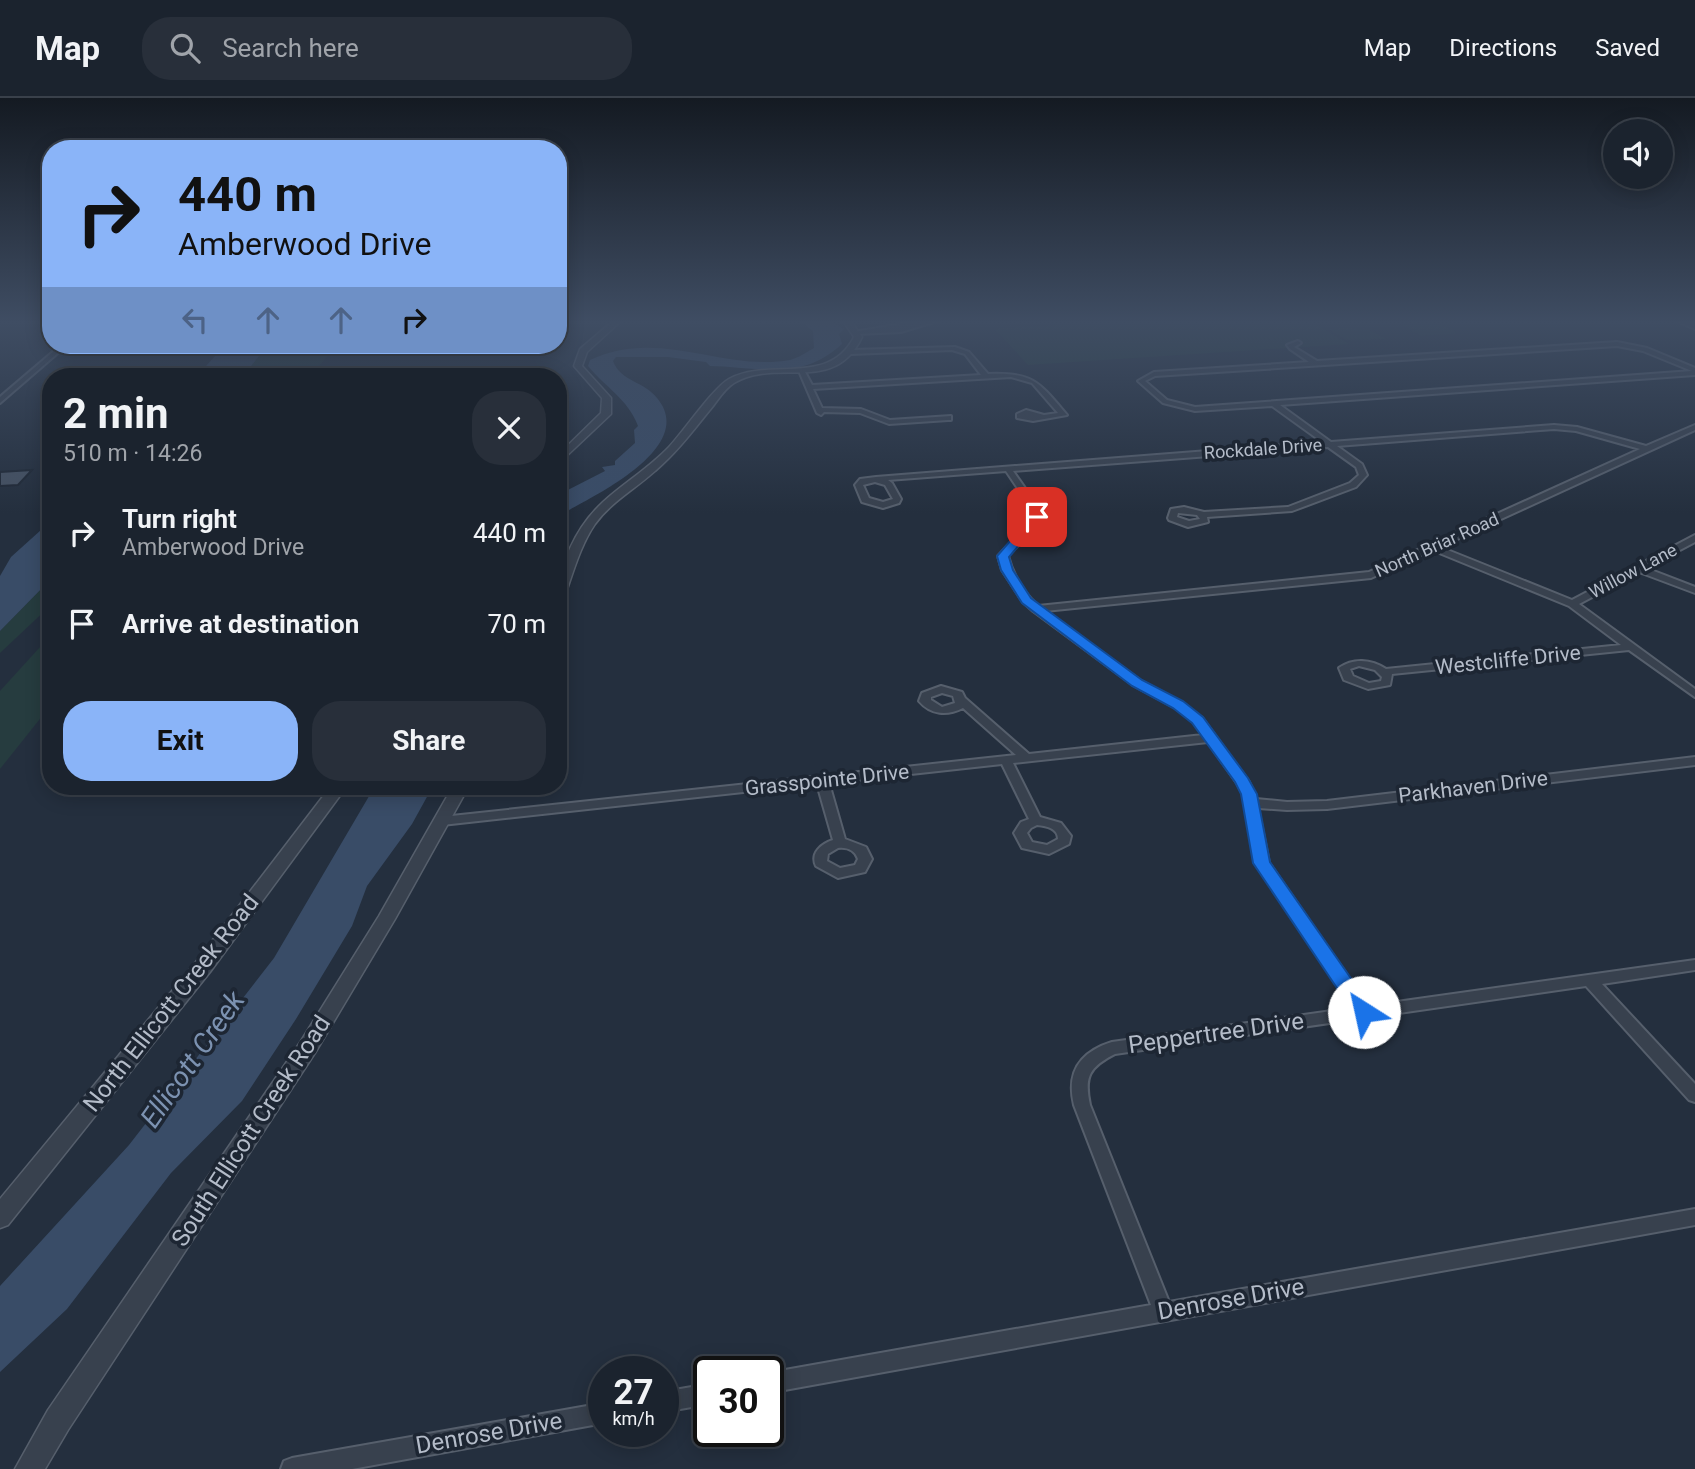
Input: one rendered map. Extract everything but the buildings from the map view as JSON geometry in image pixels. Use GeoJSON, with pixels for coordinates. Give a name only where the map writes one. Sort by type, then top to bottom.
{"type":"FeatureCollection","features":[{"type":"Feature","properties":{"kind":"street"},"geometry":{"type":"LineString","coordinates":[[0,401],[18,385]]}},
{"type":"Feature","properties":{"kind":"street"},"geometry":{"type":"LineString","coordinates":[[567,452],[606,414],[607,398],[594,385]]}},
{"type":"Feature","properties":{"kind":"street"},"geometry":{"type":"LineString","coordinates":[[567,576],[592,519],[662,460],[726,385]]}},
{"type":"Feature","properties":{"kind":"street"},"geometry":{"type":"LineString","coordinates":[[842,385],[809,387],[821,412],[861,411],[889,422],[948,418]]}},
{"type":"Feature","properties":{"kind":"street"},"geometry":{"type":"LineString","coordinates":[[1037,385],[1063,415],[1041,417]]}},
{"type":"Feature","properties":{"kind":"street"},"geometry":{"type":"LineString","coordinates":[[1146,385],[1165,402],[1181,408],[1518,385]]}},
{"type":"Feature","properties":{"kind":"street"},"geometry":{"type":"LineString","coordinates":[[0,389],[15,388]]}},
{"type":"Feature","properties":{"kind":"street"},"geometry":{"type":"LineString","coordinates":[[1204,515],[1289,509],[1359,482],[1362,471],[1273,403]]}},
{"type":"Feature","properties":{"kind":"street","name":"Rockdale Drive"},"geometry":{"type":"LineString","coordinates":[[876,479],[1554,427],[1577,429],[1647,449]]}},
{"type":"Feature","properties":{"kind":"street","name":"North Briar Road"},"geometry":{"type":"LineString","coordinates":[[1036,609],[1364,577],[1434,548],[1694,429]]}},
{"type":"Feature","properties":{"kind":"street"},"geometry":{"type":"LineString","coordinates":[[1008,469],[1034,504],[1037,517],[1006,551],[1004,563],[1026,600],[1137,683],[1188,712],[1211,738],[1243,782],[1251,803],[1262,863],[1364,1012]]}},
{"type":"Feature","properties":{"kind":"street","name":"Willow Lane"},"geometry":{"type":"LineString","coordinates":[[1572,604],[1695,538]]}},
{"type":"Feature","properties":{"kind":"street"},"geometry":{"type":"LineString","coordinates":[[1434,548],[1572,604],[1695,694]]}},
{"type":"Feature","properties":{"kind":"street"},"geometry":{"type":"LineString","coordinates":[[1639,569],[1695,590]]}},
{"type":"Feature","properties":{"kind":"street","name":"Westcliffe Drive"},"geometry":{"type":"LineString","coordinates":[[1385,672],[1630,647]]}},
{"type":"Feature","properties":{"kind":"street"},"geometry":{"type":"LineString","coordinates":[[962,701],[1025,757]]}},
{"type":"Feature","properties":{"kind":"street","name":"Grasspointe Drive"},"geometry":{"type":"LineString","coordinates":[[442,821],[1211,738]]}},
{"type":"Feature","properties":{"kind":"street"},"geometry":{"type":"LineString","coordinates":[[1006,761],[1035,821]]}},
{"type":"Feature","properties":{"kind":"street","name":"Parkhaven Drive"},"geometry":{"type":"LineString","coordinates":[[1251,803],[1287,806],[1327,804],[1695,761]]}},
{"type":"Feature","properties":{"kind":"street"},"geometry":{"type":"LineString","coordinates":[[822,780],[839,843]]}},
{"type":"Feature","properties":{"kind":"street","name":"North Ellicott Creek Road"},"geometry":{"type":"LineString","coordinates":[[0,1217],[203,967],[332,795]]}},
{"type":"Feature","properties":{"kind":"street","name":"South Ellicott Creek Road"},"geometry":{"type":"LineString","coordinates":[[29,1469],[58,1420],[308,1046],[456,795]]}},
{"type":"Feature","properties":{"kind":"street","name":"Peppertree Drive"},"geometry":{"type":"LineString","coordinates":[[1163,1311],[1078,1093],[1083,1069],[1092,1057],[1112,1048],[1695,965]]}},
{"type":"Feature","properties":{"kind":"street"},"geometry":{"type":"LineString","coordinates":[[1589,980],[1695,1095]]}},
{"type":"Feature","properties":{"kind":"street","name":"Denrose Drive"},"geometry":{"type":"LineString","coordinates":[[784,1380],[1695,1217]]}},
{"type":"Feature","properties":{"kind":"street","name":"Denrose Drive"},"geometry":{"type":"LineString","coordinates":[[292,1469],[588,1416]]}},
{"type":"Feature","properties":{"kind":"green space"},"geometry":{"type":"Polygon","coordinates":[[[42,588],[42,613],[0,653],[0,631],[42,588]]]}},
{"type":"Feature","properties":{"kind":"green space"},"geometry":{"type":"Polygon","coordinates":[[[42,645],[42,716],[0,769],[0,691],[42,645]]]}},
{"type":"Feature","properties":{"kind":"water"},"geometry":{"type":"Polygon","coordinates":[[[606,385],[641,385],[652,392],[666,417],[664,435],[653,453],[635,469],[567,511],[567,490],[605,471],[602,467],[615,465],[615,461],[635,443],[634,430],[638,426],[622,401],[606,385]]]}},
{"type":"Feature","properties":{"kind":"water"},"geometry":{"type":"Polygon","coordinates":[[[42,529],[42,588],[0,631],[0,576],[11,557],[42,529]]]}},
{"type":"Feature","properties":{"kind":"water","name":"Ellicott Creek"},"geometry":{"type":"Polygon","coordinates":[[[370,795],[428,795],[412,824],[367,886],[352,926],[242,1101],[171,1173],[67,1309],[0,1372],[0,1286],[129,1145],[274,958],[370,795]]]}},
{"type":"Feature","properties":{"kind":"route"},"geometry":{"type":"LineString","coordinates":[[1037,517],[1035,523],[1003,556],[1007,570],[1026,600],[1137,683],[1178,705],[1198,720],[1249,794],[1262,863],[1364,1012]]}}]}
